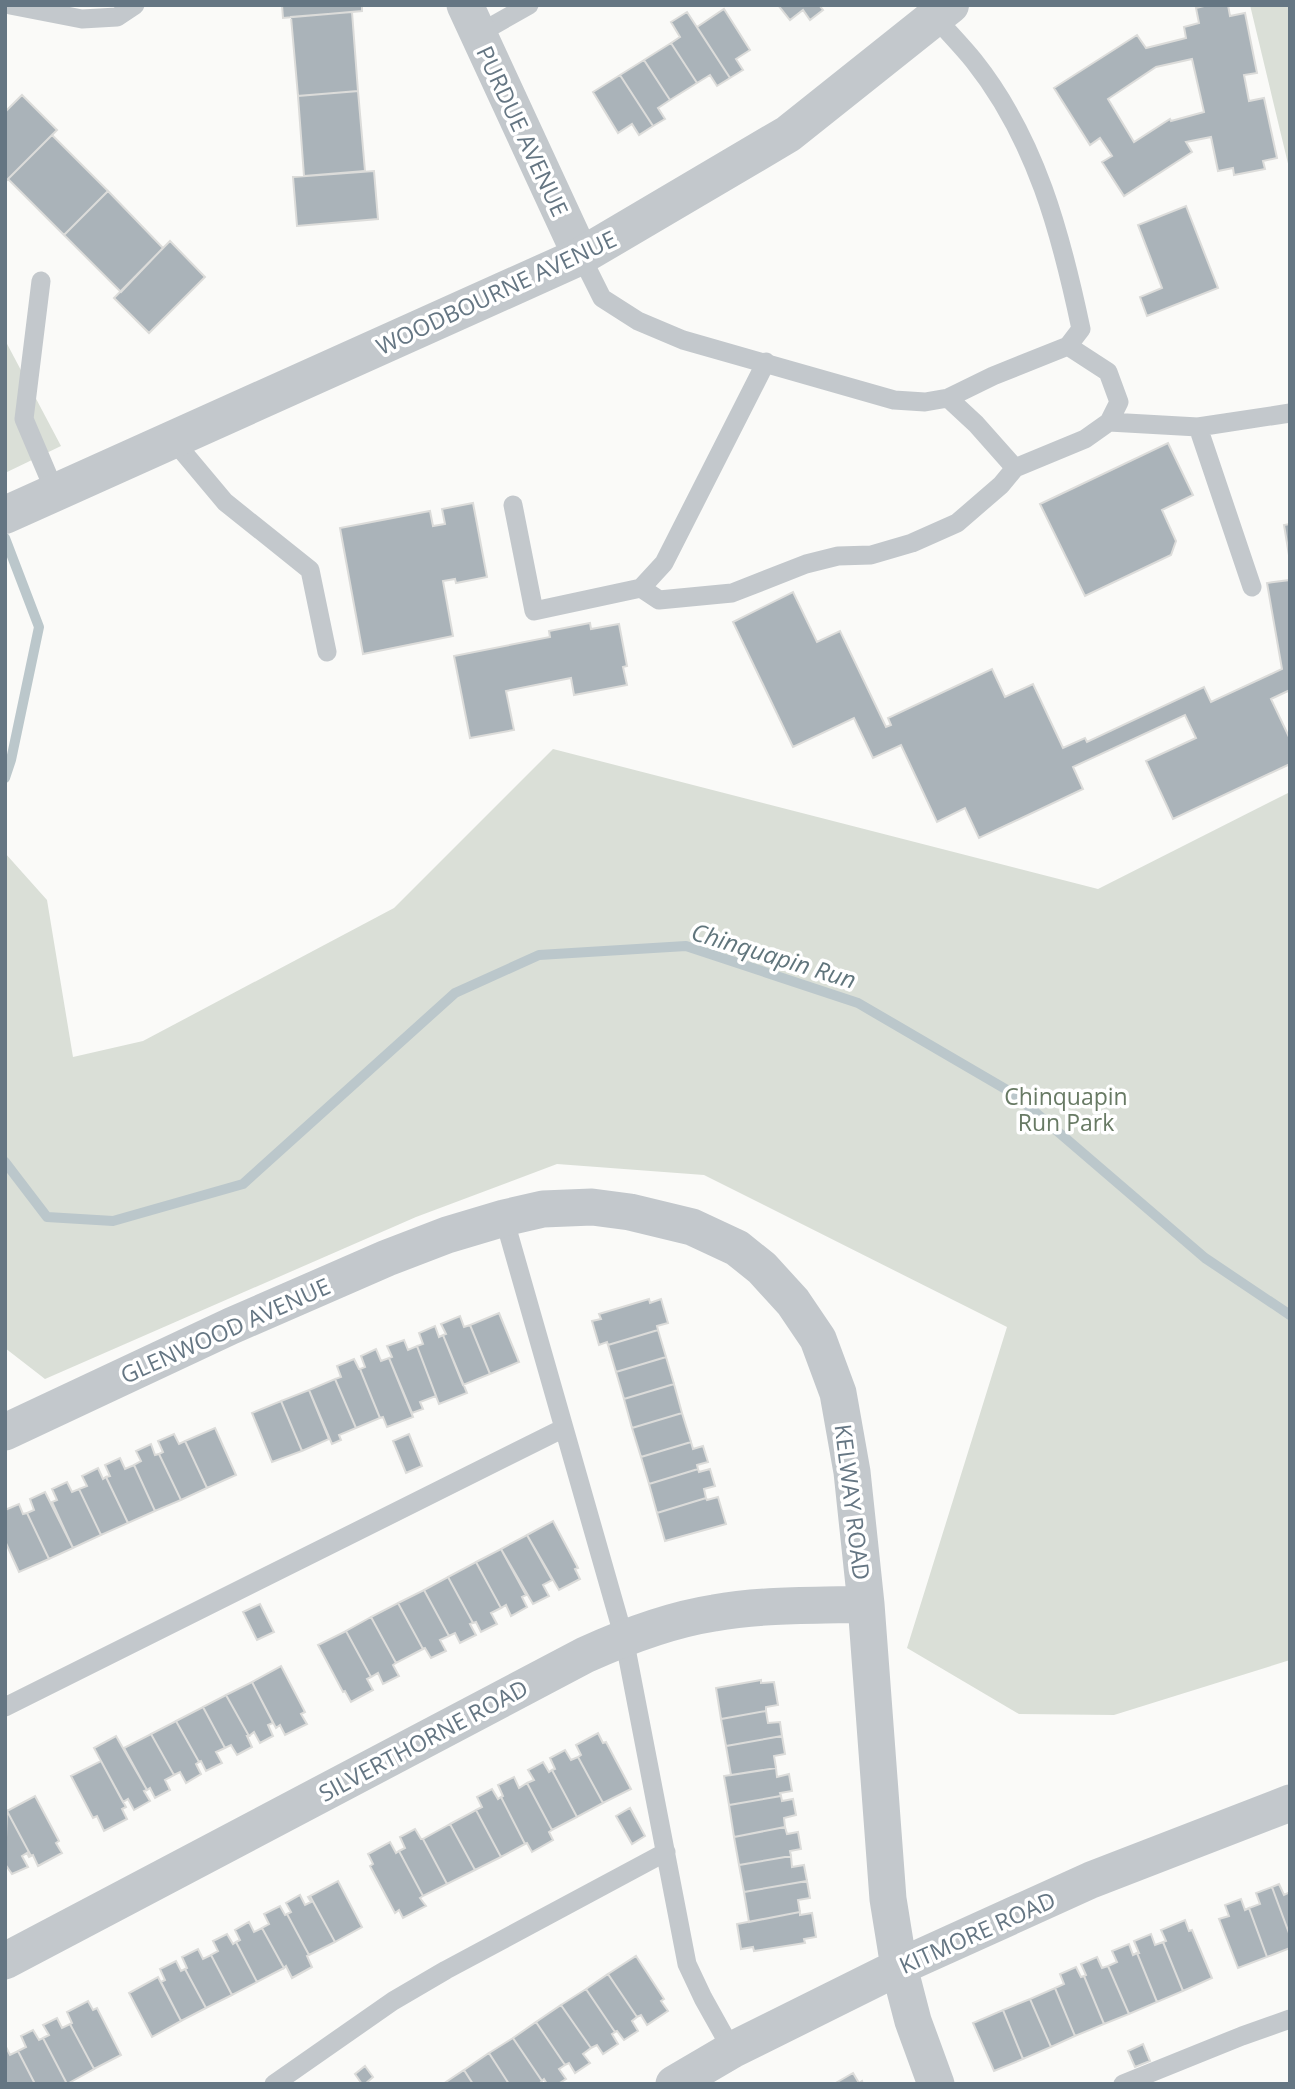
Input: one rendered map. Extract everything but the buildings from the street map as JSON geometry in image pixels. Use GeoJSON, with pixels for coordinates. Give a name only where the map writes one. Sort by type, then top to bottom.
{"type":"FeatureCollection","features":[{"type":"Feature","properties":{"kind":"street","name":"WOODBOURNE AVENUE"},"geometry":{"type":"LineString","coordinates":[[5,515],[581,256],[788,134],[942,11]]}},
{"type":"Feature","properties":{"kind":"street","name":"PURDUE AVENUE"},"geometry":{"type":"LineString","coordinates":[[471,19],[581,256]]}},
{"type":"Feature","properties":{"kind":"street","name":"KELWAY ROAD"},"geometry":{"type":"LineString","coordinates":[[447,1235],[543,1209],[592,1207],[630,1212],[692,1227],[737,1248],[762,1268],[793,1302],[818,1339],[838,1393],[852,1472],[866,1604],[888,1899],[899,1966],[913,2021],[936,2084]]}},
{"type":"Feature","properties":{"kind":"street","name":"GLENWOOD AVENUE"},"geometry":{"type":"LineString","coordinates":[[5,1432],[231,1326],[447,1235]]}},
{"type":"Feature","properties":{"kind":"street","name":"SILVERTHORNE ROAD"},"geometry":{"type":"LineString","coordinates":[[5,1961],[585,1655],[624,1638],[667,1623],[714,1612],[866,1604]]}},
{"type":"Feature","properties":{"kind":"street","name":"KITMORE ROAD"},"geometry":{"type":"LineString","coordinates":[[674,2084],[732,2050],[899,1966],[1091,1880],[1290,1803]]}},
{"type":"Feature","properties":{"kind":"lane"},"geometry":{"type":"LineString","coordinates":[[10,5],[82,19],[117,17],[135,5]]}},
{"type":"Feature","properties":{"kind":"lane"},"geometry":{"type":"LineString","coordinates":[[471,19],[529,5]]}},
{"type":"Feature","properties":{"kind":"lane"},"geometry":{"type":"LineString","coordinates":[[581,256],[602,298],[638,321],[683,340],[894,400],[925,402],[948,398],[1002,372],[1068,346],[1081,329],[1051,207],[1033,159],[1012,118],[942,11]]}},
{"type":"Feature","properties":{"kind":"lane"},"geometry":{"type":"LineString","coordinates":[[41,281],[24,419],[69,487]]}},
{"type":"Feature","properties":{"kind":"lane"},"geometry":{"type":"LineString","coordinates":[[641,588],[659,600],[732,593],[806,564],[838,556],[871,555],[912,543],[957,523],[1001,485],[1015,468],[1085,439],[1109,422],[1119,402],[1108,373],[1068,346]]}},
{"type":"Feature","properties":{"kind":"lane"},"geometry":{"type":"LineString","coordinates":[[513,505],[534,611],[641,588],[664,563],[766,362]]}},
{"type":"Feature","properties":{"kind":"lane"},"geometry":{"type":"LineString","coordinates":[[948,398],[997,446],[1015,468]]}},
{"type":"Feature","properties":{"kind":"lane"},"geometry":{"type":"LineString","coordinates":[[1109,422],[1198,428],[1290,413]]}},
{"type":"Feature","properties":{"kind":"lane"},"geometry":{"type":"LineString","coordinates":[[1198,428],[1252,587]]}},
{"type":"Feature","properties":{"kind":"lane"},"geometry":{"type":"LineString","coordinates":[[173,440],[225,502],[310,570],[327,652]]}},
{"type":"Feature","properties":{"kind":"lane"},"geometry":{"type":"LineString","coordinates":[[504,1218],[624,1638],[687,1964],[732,2050]]}},
{"type":"Feature","properties":{"kind":"lane"},"geometry":{"type":"LineString","coordinates":[[5,1707],[564,1428]]}},
{"type":"Feature","properties":{"kind":"lane"},"geometry":{"type":"LineString","coordinates":[[274,2084],[393,2001],[666,1852]]}},
{"type":"Feature","properties":{"kind":"lane"},"geometry":{"type":"LineString","coordinates":[[1122,2084],[1290,2019]]}},
{"type":"Feature","properties":{"kind":"green space"},"geometry":{"type":"Polygon","coordinates":[[[1250,5],[1290,5],[1290,172],[1250,5]]]}},
{"type":"Feature","properties":{"kind":"green space"},"geometry":{"type":"Polygon","coordinates":[[[5,340],[61,446],[5,473],[5,340]]]}},
{"type":"Feature","properties":{"kind":"green space","name":"Chinquapin Run Park"},"geometry":{"type":"Polygon","coordinates":[[[553,749],[1098,889],[1290,792],[1290,1660],[1114,1715],[1019,1714],[907,1648],[1007,1327],[704,1175],[557,1164],[416,1217],[45,1379],[5,1348],[5,853],[47,900],[73,1057],[143,1041],[394,908],[553,749]]]}},
{"type":"Feature","properties":{"kind":"waterway","name":"Chinquapin Run"},"geometry":{"type":"LineString","coordinates":[[5,538],[39,627],[5,778]]}},
{"type":"Feature","properties":{"kind":"waterway","name":"Chinquapin Run"},"geometry":{"type":"LineString","coordinates":[[5,1162],[47,1217],[113,1221],[243,1184],[455,993],[539,955],[686,946],[858,1003],[1014,1094],[1205,1258],[1290,1315]]}}]}
